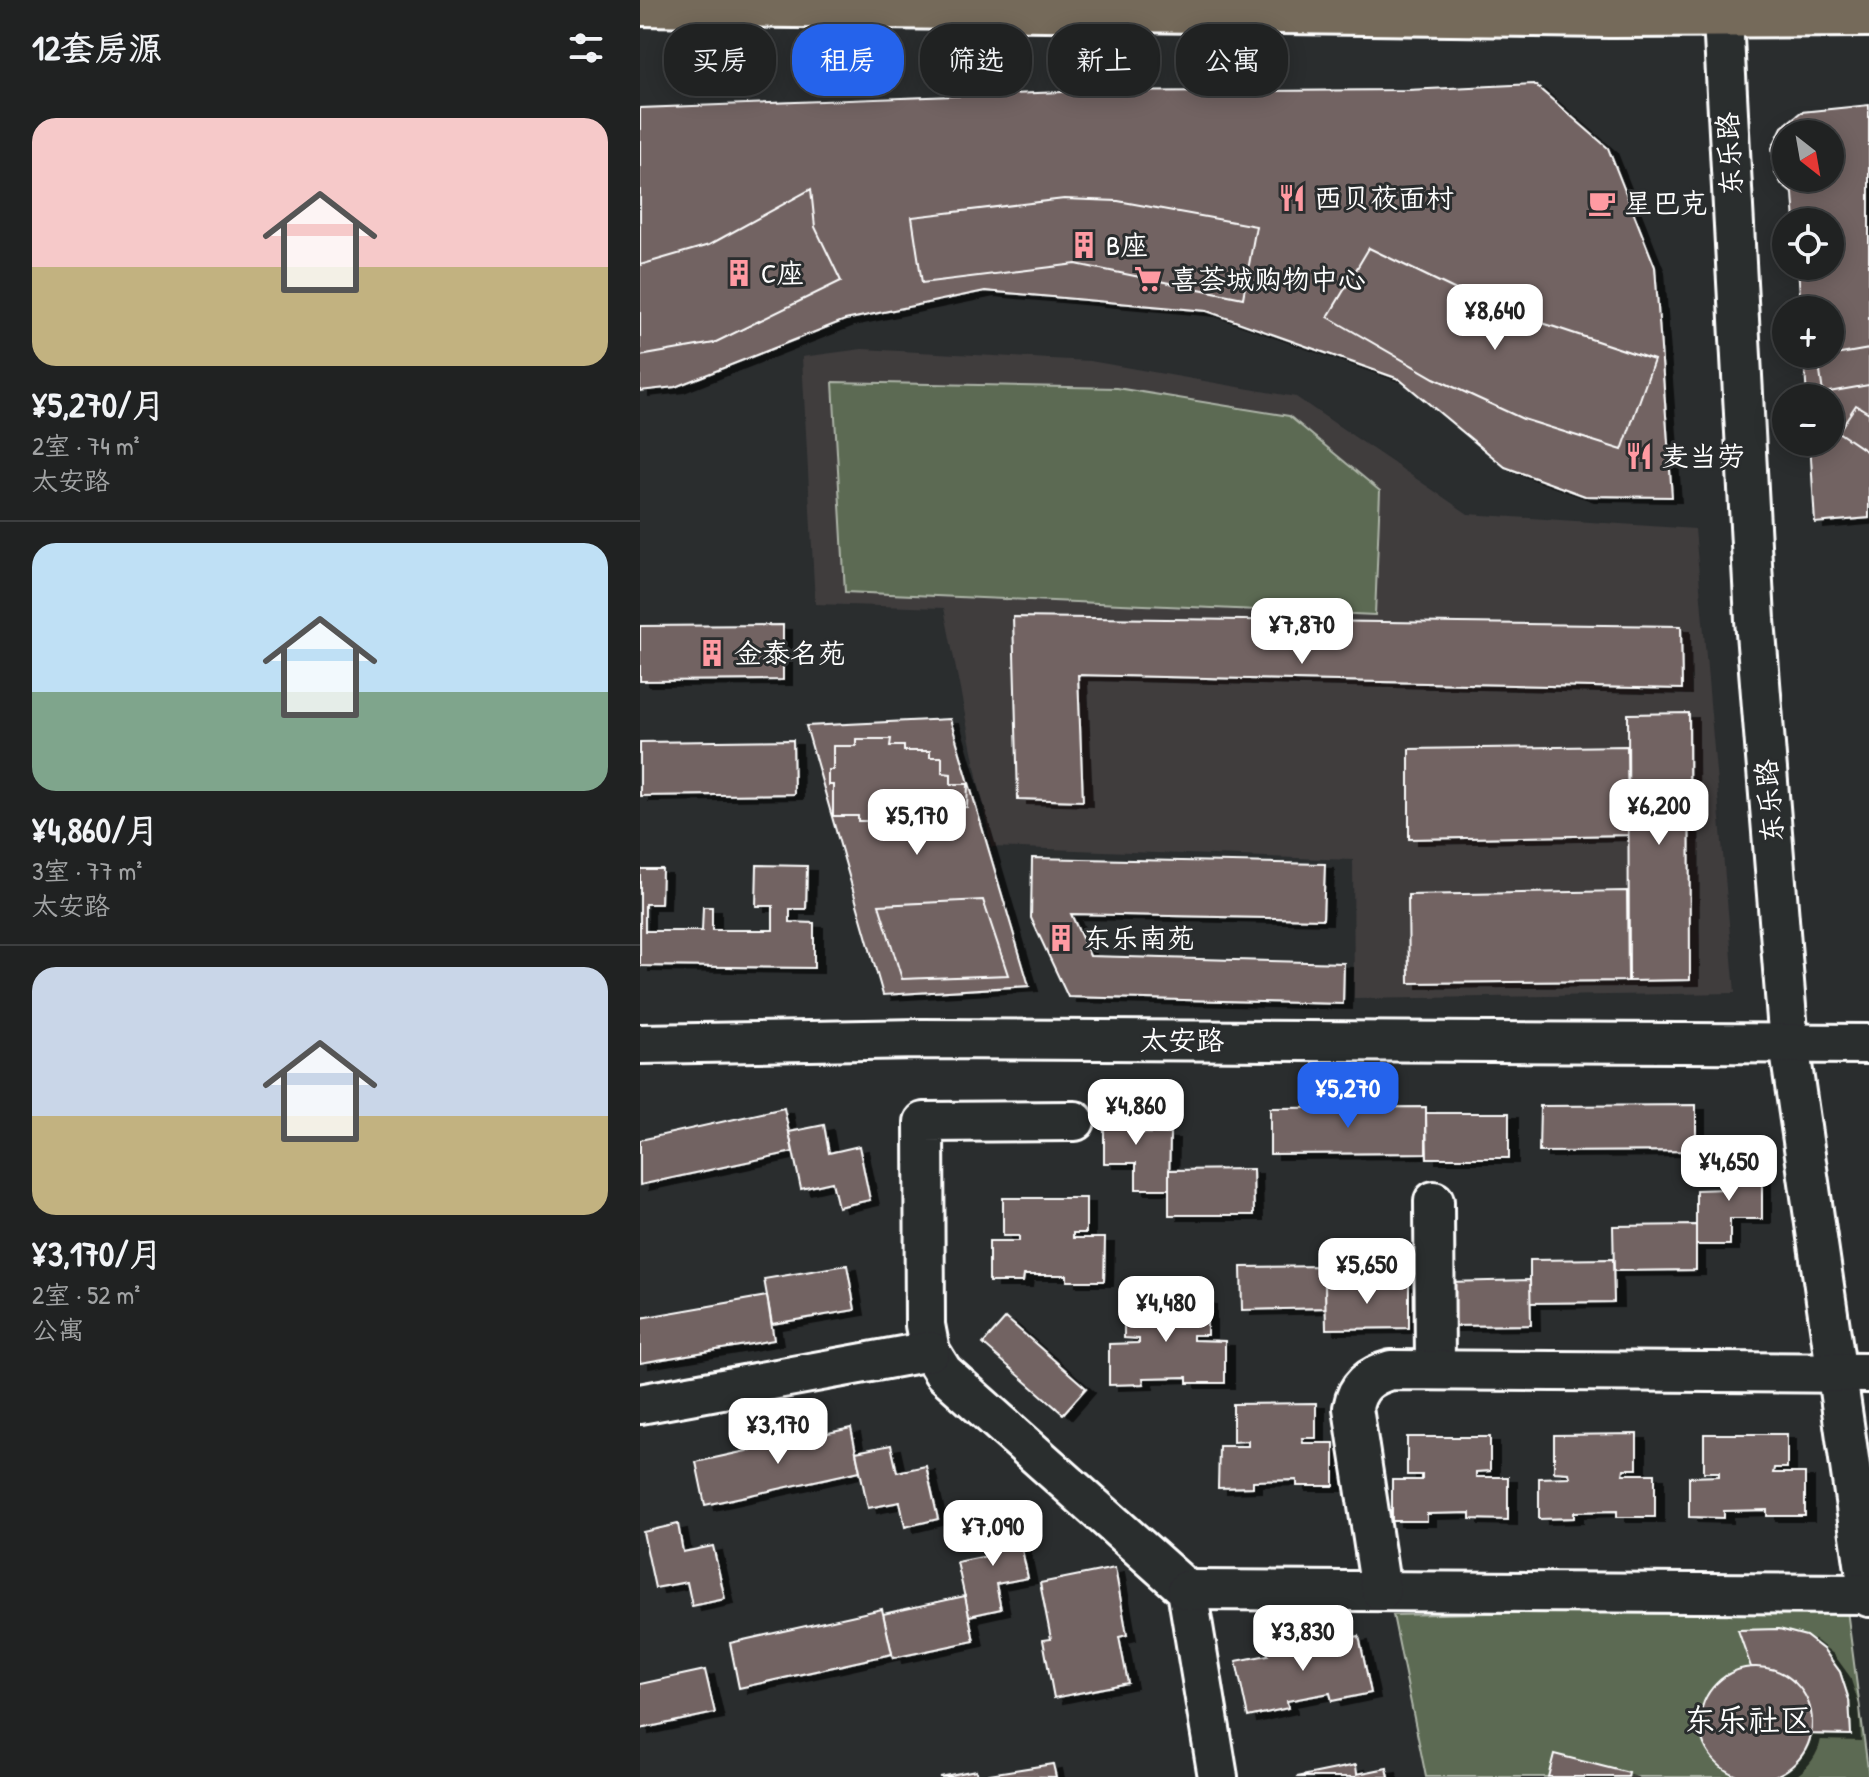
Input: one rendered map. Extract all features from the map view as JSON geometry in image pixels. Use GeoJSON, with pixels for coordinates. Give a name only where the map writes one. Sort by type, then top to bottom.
{"type":"FeatureCollection","features":[{"type":"Feature","properties":{"kind":"main road"},"geometry":{"type":"LineString","coordinates":[[640,3],[1722,8],[1869,14]]}},
{"type":"Feature","properties":{"kind":"street","name":"东乐路"},"geometry":{"type":"LineString","coordinates":[[1722,8],[1755,620],[1789,1044],[1854,1373],[1869,1595]]}},
{"type":"Feature","properties":{"kind":"street","name":"太安路"},"geometry":{"type":"LineString","coordinates":[[640,1044],[921,1039],[1869,1044]]}},
{"type":"Feature","properties":{"kind":"street"},"geometry":{"type":"LineString","coordinates":[[1075,1121],[924,1122],[925,1325],[930,1351],[943,1372],[1187,1590],[1218,1777]]}},
{"type":"Feature","properties":{"kind":"street"},"geometry":{"type":"LineString","coordinates":[[1434,1201],[1435,1370]]}},
{"type":"Feature","properties":{"kind":"street"},"geometry":{"type":"LineString","coordinates":[[640,1404],[930,1351]]}},
{"type":"Feature","properties":{"kind":"street"},"geometry":{"type":"LineString","coordinates":[[1381,1591],[1353,1408],[1356,1395],[1364,1383],[1377,1374],[1391,1370],[1854,1373]]}},
{"type":"Feature","properties":{"kind":"street"},"geometry":{"type":"LineString","coordinates":[[1187,1590],[1869,1595]]}},
{"type":"Feature","properties":{"kind":"shaded area"},"geometry":{"type":"Polygon","coordinates":[[[862,349],[1090,361],[1296,397],[1468,514],[1695,529],[1735,993],[1354,999],[1353,860],[991,847],[944,608],[815,604],[802,357],[862,349]]]}},
{"type":"Feature","properties":{"kind":"green space"},"geometry":{"type":"Polygon","coordinates":[[[833,382],[1117,388],[1289,416],[1380,491],[1375,615],[845,592],[833,382]]]}},
{"type":"Feature","properties":{"kind":"green space"},"geometry":{"type":"Polygon","coordinates":[[[1624,1610],[1847,1610],[1869,1777],[1426,1777],[1393,1615],[1624,1610]]]}},
{"type":"Feature","properties":{"kind":"building","name":"喜荟城购物中心"},"geometry":{"type":"Polygon","coordinates":[[[1534,84],[1608,148],[1655,267],[1672,497],[1585,496],[1505,467],[1399,379],[1207,311],[985,291],[845,320],[675,387],[640,391],[640,108],[1032,96],[1032,93],[1048,93],[1048,96],[1160,96],[1160,91],[1176,91],[1176,96],[1288,96],[1288,91],[1407,90],[1534,84]]]}},
{"type":"Feature","properties":{"kind":"building"},"geometry":{"type":"Polygon","coordinates":[[[1869,105],[1869,518],[1815,523],[1811,456],[1844,456],[1844,384],[1806,384],[1805,368],[1844,368],[1844,296],[1800,296],[1799,280],[1844,280],[1844,208],[1794,208],[1791,192],[1844,192],[1844,120],[1791,120],[1801,112],[1869,105]]]}},
{"type":"Feature","properties":{"kind":"building","name":"C座"},"geometry":{"type":"Polygon","coordinates":[[[811,189],[815,227],[841,281],[714,343],[640,356],[640,265],[709,245],[811,189]]]}},
{"type":"Feature","properties":{"kind":"building","name":"B座"},"geometry":{"type":"Polygon","coordinates":[[[1064,199],[1118,201],[1256,226],[1243,298],[1076,264],[922,283],[912,217],[1064,199]]]}},
{"type":"Feature","properties":{"kind":"building"},"geometry":{"type":"Polygon","coordinates":[[[1369,248],[1485,304],[1654,360],[1622,450],[1523,419],[1434,378],[1328,317],[1369,248]]]}},
{"type":"Feature","properties":{"kind":"building"},"geometry":{"type":"Polygon","coordinates":[[[1869,349],[1869,385],[1844,389],[1844,384],[1822,384],[1819,368],[1844,368],[1844,353],[1869,349]]]}},
{"type":"Feature","properties":{"kind":"building"},"geometry":{"type":"Polygon","coordinates":[[[1856,405],[1869,413],[1869,453],[1844,436],[1844,423],[1856,405]]]}},
{"type":"Feature","properties":{"kind":"building"},"geometry":{"type":"Polygon","coordinates":[[[1013,617],[1681,626],[1682,689],[1078,675],[1083,801],[1018,799],[1013,617]]]}},
{"type":"Feature","properties":{"kind":"building","name":"金泰名苑"},"geometry":{"type":"Polygon","coordinates":[[[783,625],[783,680],[640,681],[640,626],[783,625]]]}},
{"type":"Feature","properties":{"kind":"building"},"geometry":{"type":"Polygon","coordinates":[[[1689,713],[1690,980],[1629,981],[1628,714],[1689,713]]]}},
{"type":"Feature","properties":{"kind":"building"},"geometry":{"type":"Polygon","coordinates":[[[950,719],[1029,986],[883,995],[806,726],[950,719]]]}},
{"type":"Feature","properties":{"kind":"building"},"geometry":{"type":"Polygon","coordinates":[[[856,739],[891,739],[890,746],[904,746],[904,751],[930,751],[930,757],[942,757],[942,773],[951,774],[951,784],[968,784],[967,807],[952,808],[952,818],[930,817],[930,825],[895,825],[895,815],[879,815],[879,821],[858,821],[858,816],[833,816],[833,785],[828,785],[828,770],[833,770],[833,746],[856,746],[856,739]]]}},
{"type":"Feature","properties":{"kind":"building"},"geometry":{"type":"Polygon","coordinates":[[[793,740],[794,794],[640,796],[640,742],[793,740]]]}},
{"type":"Feature","properties":{"kind":"building"},"geometry":{"type":"Polygon","coordinates":[[[1627,746],[1628,835],[1409,839],[1409,749],[1627,746]]]}},
{"type":"Feature","properties":{"kind":"building","name":"东乐南苑"},"geometry":{"type":"Polygon","coordinates":[[[1032,858],[1325,864],[1323,919],[1071,914],[1090,956],[1344,963],[1343,1004],[1068,997],[1031,918],[1032,858]]]}},
{"type":"Feature","properties":{"kind":"building"},"geometry":{"type":"Polygon","coordinates":[[[757,865],[807,866],[806,909],[790,909],[790,922],[814,923],[814,968],[640,966],[640,869],[662,869],[661,904],[645,904],[645,931],[702,931],[703,907],[712,907],[712,930],[773,930],[773,906],[756,906],[757,865]]]}},
{"type":"Feature","properties":{"kind":"building"},"geometry":{"type":"Polygon","coordinates":[[[1627,891],[1628,981],[1409,983],[1408,895],[1627,891]]]}},
{"type":"Feature","properties":{"kind":"building"},"geometry":{"type":"Polygon","coordinates":[[[983,900],[1008,975],[902,979],[879,905],[983,900]]]}},
{"type":"Feature","properties":{"kind":"building"},"geometry":{"type":"Polygon","coordinates":[[[1104,1105],[1139,1105],[1140,1133],[1170,1134],[1169,1189],[1136,1189],[1136,1163],[1104,1163],[1104,1105]]]}},
{"type":"Feature","properties":{"kind":"building"},"geometry":{"type":"Polygon","coordinates":[[[1696,1105],[1696,1151],[1539,1152],[1540,1106],[1696,1105]]]}},
{"type":"Feature","properties":{"kind":"building"},"geometry":{"type":"Polygon","coordinates":[[[1426,1107],[1426,1153],[1270,1154],[1270,1108],[1426,1107]]]}},
{"type":"Feature","properties":{"kind":"building"},"geometry":{"type":"Polygon","coordinates":[[[784,1108],[793,1152],[640,1185],[640,1140],[784,1108]]]}},
{"type":"Feature","properties":{"kind":"building"},"geometry":{"type":"Polygon","coordinates":[[[1426,1113],[1509,1113],[1509,1158],[1427,1158],[1426,1113]]]}},
{"type":"Feature","properties":{"kind":"building"},"geometry":{"type":"Polygon","coordinates":[[[824,1125],[829,1153],[859,1146],[870,1200],[838,1207],[832,1182],[801,1189],[789,1132],[824,1125]]]}},
{"type":"Feature","properties":{"kind":"building"},"geometry":{"type":"Polygon","coordinates":[[[1726,1161],[1762,1161],[1762,1219],[1730,1219],[1730,1245],[1696,1245],[1696,1190],[1726,1189],[1726,1161]]]}},
{"type":"Feature","properties":{"kind":"building"},"geometry":{"type":"Polygon","coordinates":[[[1253,1169],[1254,1215],[1169,1215],[1169,1170],[1253,1169]]]}},
{"type":"Feature","properties":{"kind":"building"},"geometry":{"type":"Polygon","coordinates":[[[1003,1198],[1086,1198],[1086,1233],[1073,1233],[1073,1238],[1105,1238],[1104,1281],[1067,1281],[1067,1275],[1024,1275],[1023,1282],[989,1282],[989,1241],[1019,1241],[1019,1236],[1003,1236],[1003,1198]]]}},
{"type":"Feature","properties":{"kind":"building"},"geometry":{"type":"Polygon","coordinates":[[[1696,1225],[1696,1270],[1614,1271],[1613,1226],[1696,1225]]]}},
{"type":"Feature","properties":{"kind":"building"},"geometry":{"type":"Polygon","coordinates":[[[1613,1259],[1614,1302],[1530,1303],[1530,1260],[1613,1259]]]}},
{"type":"Feature","properties":{"kind":"building"},"geometry":{"type":"Polygon","coordinates":[[[847,1265],[855,1310],[772,1324],[764,1279],[847,1265]]]}},
{"type":"Feature","properties":{"kind":"building"},"geometry":{"type":"Polygon","coordinates":[[[1325,1266],[1326,1308],[1242,1310],[1241,1267],[1325,1266]]]}},
{"type":"Feature","properties":{"kind":"building"},"geometry":{"type":"Polygon","coordinates":[[[1530,1280],[1531,1325],[1448,1326],[1447,1282],[1530,1280]]]}},
{"type":"Feature","properties":{"kind":"building"},"geometry":{"type":"Polygon","coordinates":[[[1409,1283],[1409,1328],[1326,1329],[1325,1285],[1409,1283]]]}},
{"type":"Feature","properties":{"kind":"building"},"geometry":{"type":"Polygon","coordinates":[[[767,1296],[774,1340],[640,1363],[640,1318],[767,1296]]]}},
{"type":"Feature","properties":{"kind":"building"},"geometry":{"type":"Polygon","coordinates":[[[1207,1300],[1207,1335],[1193,1335],[1193,1340],[1225,1341],[1225,1383],[1187,1383],[1187,1377],[1143,1378],[1144,1384],[1109,1385],[1109,1344],[1139,1343],[1139,1339],[1124,1338],[1124,1301],[1207,1300]]]}},
{"type":"Feature","properties":{"kind":"building"},"geometry":{"type":"Polygon","coordinates":[[[1006,1318],[1086,1388],[1063,1414],[983,1344],[1006,1318]]]}},
{"type":"Feature","properties":{"kind":"building"},"geometry":{"type":"Polygon","coordinates":[[[1316,1403],[1316,1438],[1302,1438],[1303,1443],[1334,1443],[1334,1486],[1297,1486],[1297,1480],[1253,1481],[1253,1487],[1218,1488],[1219,1446],[1248,1446],[1248,1441],[1233,1442],[1233,1404],[1316,1403]]]}},
{"type":"Feature","properties":{"kind":"building"},"geometry":{"type":"Polygon","coordinates":[[[851,1428],[860,1471],[705,1505],[696,1462],[851,1428]]]}},
{"type":"Feature","properties":{"kind":"building"},"geometry":{"type":"Polygon","coordinates":[[[1637,1434],[1637,1469],[1624,1469],[1623,1474],[1655,1474],[1655,1517],[1617,1517],[1617,1511],[1574,1512],[1574,1518],[1539,1519],[1539,1478],[1570,1477],[1569,1473],[1554,1472],[1554,1435],[1637,1434]]]}},
{"type":"Feature","properties":{"kind":"building"},"geometry":{"type":"Polygon","coordinates":[[[1704,1434],[1787,1434],[1787,1468],[1774,1468],[1773,1473],[1805,1473],[1805,1516],[1767,1516],[1767,1510],[1724,1511],[1724,1518],[1689,1517],[1689,1477],[1719,1476],[1719,1472],[1704,1472],[1704,1434]]]}},
{"type":"Feature","properties":{"kind":"building"},"geometry":{"type":"Polygon","coordinates":[[[1407,1437],[1490,1437],[1490,1471],[1476,1472],[1476,1477],[1508,1477],[1508,1520],[1470,1519],[1470,1513],[1427,1514],[1427,1521],[1392,1521],[1392,1480],[1422,1480],[1422,1475],[1407,1475],[1407,1437]]]}},
{"type":"Feature","properties":{"kind":"building"},"geometry":{"type":"Polygon","coordinates":[[[891,1445],[897,1472],[926,1466],[938,1519],[905,1527],[900,1502],[868,1508],[856,1452],[891,1445]]]}},
{"type":"Feature","properties":{"kind":"building"},"geometry":{"type":"Polygon","coordinates":[[[1016,1521],[1028,1578],[996,1584],[1001,1609],[969,1616],[957,1562],[987,1556],[981,1529],[1016,1521]]]}},
{"type":"Feature","properties":{"kind":"building"},"geometry":{"type":"Polygon","coordinates":[[[678,1524],[683,1552],[713,1546],[725,1599],[692,1606],[687,1582],[655,1588],[643,1532],[678,1524]]]}},
{"type":"Feature","properties":{"kind":"building"},"geometry":{"type":"Polygon","coordinates":[[[1115,1568],[1127,1635],[1119,1637],[1128,1683],[1054,1698],[1043,1640],[1051,1639],[1040,1583],[1115,1568]]]}},
{"type":"Feature","properties":{"kind":"building"},"geometry":{"type":"Polygon","coordinates":[[[965,1596],[974,1641],[893,1658],[883,1614],[965,1596]]]}},
{"type":"Feature","properties":{"kind":"building"},"geometry":{"type":"Polygon","coordinates":[[[882,1609],[892,1654],[739,1688],[730,1643],[882,1609]]]}},
{"type":"Feature","properties":{"kind":"building"},"geometry":{"type":"Polygon","coordinates":[[[1779,1629],[1806,1636],[1824,1650],[1840,1672],[1849,1700],[1851,1735],[1811,1734],[1809,1705],[1794,1682],[1774,1670],[1751,1667],[1738,1630],[1779,1629]]]}},
{"type":"Feature","properties":{"kind":"building"},"geometry":{"type":"Polygon","coordinates":[[[1328,1634],[1330,1642],[1359,1636],[1371,1693],[1332,1701],[1330,1693],[1287,1701],[1288,1708],[1248,1717],[1236,1661],[1268,1655],[1266,1646],[1328,1634]]]}},
{"type":"Feature","properties":{"kind":"building"},"geometry":{"type":"Polygon","coordinates":[[[1756,1667],[1787,1677],[1802,1692],[1810,1712],[1810,1734],[1802,1754],[1787,1769],[1762,1778],[1735,1774],[1717,1762],[1705,1744],[1700,1723],[1705,1702],[1717,1684],[1735,1672],[1756,1667]]]}},
{"type":"Feature","properties":{"kind":"building"},"geometry":{"type":"Polygon","coordinates":[[[705,1670],[715,1713],[640,1729],[640,1684],[705,1670]]]}},
{"type":"Feature","properties":{"kind":"building"},"geometry":{"type":"Polygon","coordinates":[[[1554,1754],[1629,1773],[1628,1777],[1548,1777],[1554,1754]]]}},
{"type":"Feature","properties":{"kind":"building"},"geometry":{"type":"Polygon","coordinates":[[[1053,1764],[1056,1777],[977,1776],[1053,1764]]]}},
{"type":"Feature","properties":{"kind":"building"},"geometry":{"type":"Polygon","coordinates":[[[1356,1765],[1357,1774],[1387,1768],[1389,1777],[1297,1777],[1356,1765]]]}},
{"type":"Feature","properties":{"kind":"building"},"geometry":{"type":"Polygon","coordinates":[[[976,1770],[977,1777],[939,1777],[976,1770]]]}},
{"type":"Feature","properties":{"kind":"place","name":"西贝莜面村"},"geometry":{"type":"Point","coordinates":[1292,198]}},
{"type":"Feature","properties":{"kind":"place","name":"星巴克"},"geometry":{"type":"Point","coordinates":[1602,203]}},
{"type":"Feature","properties":{"kind":"place","name":"B座"},"geometry":{"type":"Point","coordinates":[1084,245]}},
{"type":"Feature","properties":{"kind":"place","name":"C座"},"geometry":{"type":"Point","coordinates":[739,273]}},
{"type":"Feature","properties":{"kind":"place","name":"喜荟城购物中心"},"geometry":{"type":"Point","coordinates":[1148,279]}},
{"type":"Feature","properties":{"kind":"place","name":"麦当劳"},"geometry":{"type":"Point","coordinates":[1639,456]}},
{"type":"Feature","properties":{"kind":"place","name":"金泰名苑"},"geometry":{"type":"Point","coordinates":[712,653]}},
{"type":"Feature","properties":{"kind":"place","name":"东乐南苑"},"geometry":{"type":"Point","coordinates":[1061,938]}},
{"type":"Feature","properties":{"kind":"district","name":"东乐社区"},"geometry":{"type":"Point","coordinates":[1748,1720]}}]}
